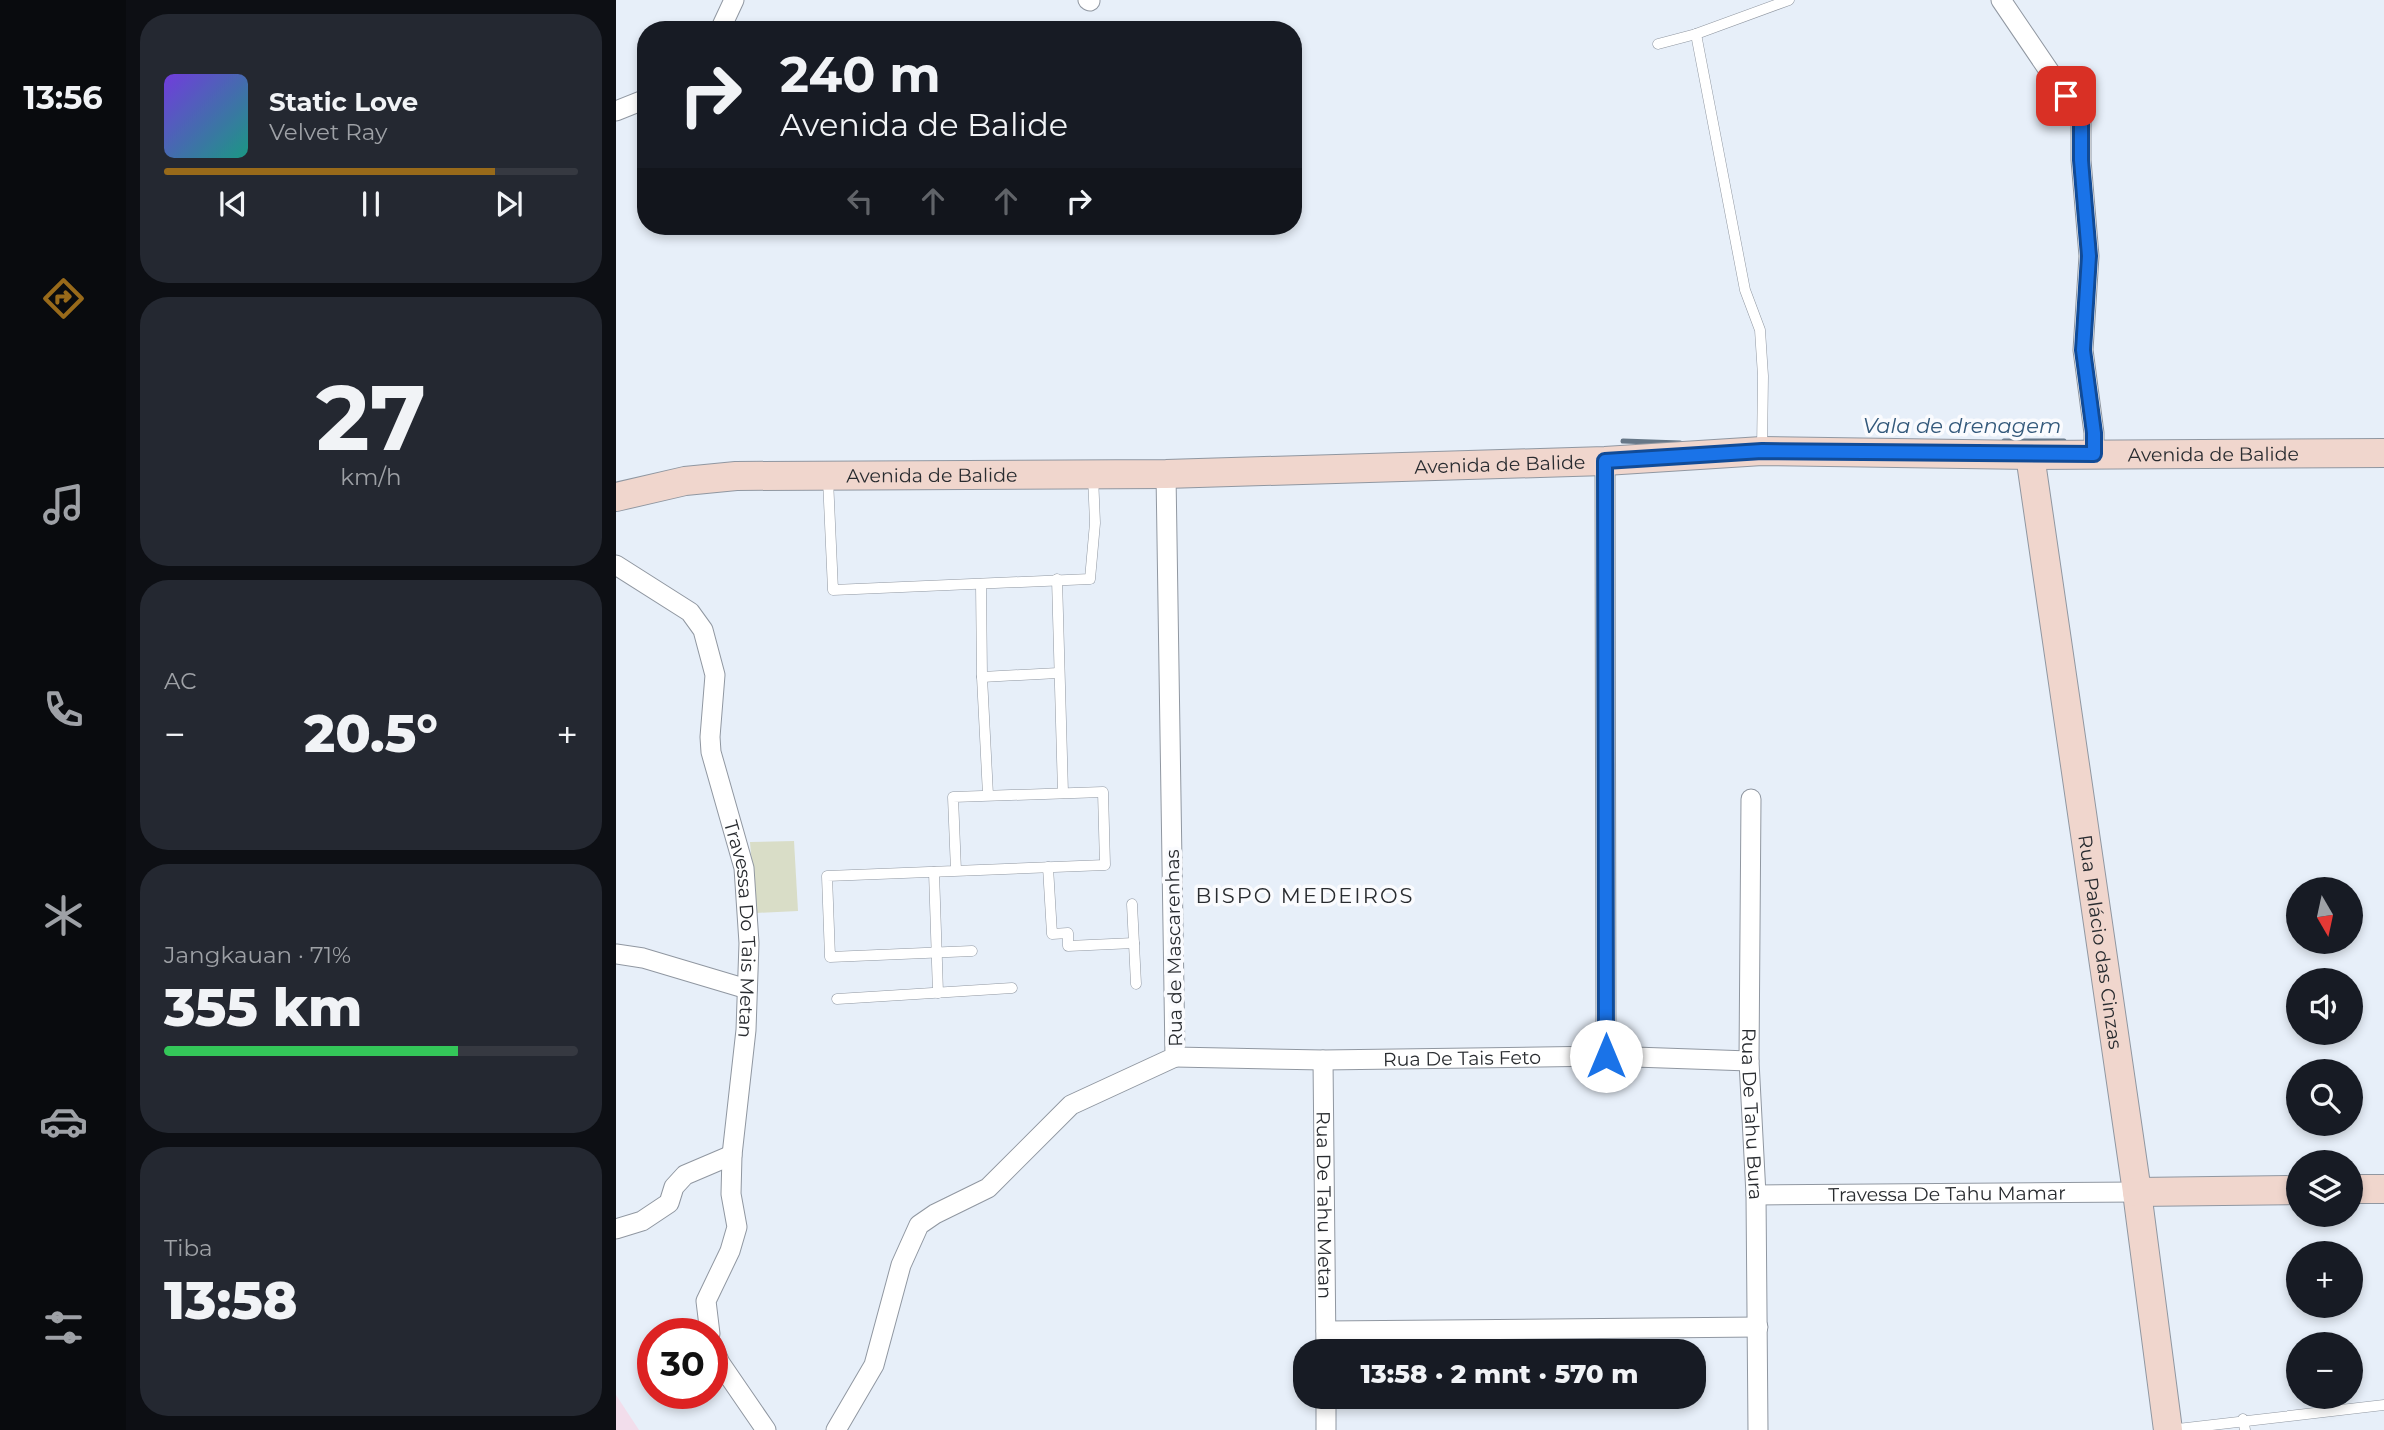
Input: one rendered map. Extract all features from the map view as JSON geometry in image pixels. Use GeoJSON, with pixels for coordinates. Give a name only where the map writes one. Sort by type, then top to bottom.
{"type":"FeatureCollection","features":[{"type":"Feature","properties":{"kind":"main road","name":"Avenida de Balide"},"geometry":{"type":"LineString","coordinates":[[616,497],[685,481],[723,477],[1166,474],[1605,461],[1763,443],[2030,455],[2094,445],[2384,453]]}},
{"type":"Feature","properties":{"kind":"main road","name":"Rua Palácio das Cinzas"},"geometry":{"type":"LineString","coordinates":[[2030,455],[2137,1192],[2167,1430]]}},
{"type":"Feature","properties":{"kind":"main road"},"geometry":{"type":"LineString","coordinates":[[2363,1189],[2384,1189]]}},
{"type":"Feature","properties":{"kind":"main road"},"geometry":{"type":"LineString","coordinates":[[2137,1192],[2286,1190]]}},
{"type":"Feature","properties":{"kind":"street"},"geometry":{"type":"LineString","coordinates":[[724,21],[734,0]]}},
{"type":"Feature","properties":{"kind":"street"},"geometry":{"type":"LineString","coordinates":[[2001,0],[2081,118],[2081,160],[2089,256],[2083,350],[2094,445]]}},
{"type":"Feature","properties":{"kind":"street"},"geometry":{"type":"LineString","coordinates":[[616,111],[637,103]]}},
{"type":"Feature","properties":{"kind":"street"},"geometry":{"type":"LineString","coordinates":[[1605,461],[1606,1056]]}},
{"type":"Feature","properties":{"kind":"street","name":"Rua de Mascarenhas"},"geometry":{"type":"LineString","coordinates":[[836,1430],[874,1365],[901,1265],[919,1225],[988,1188],[1071,1105],[1175,1057],[1166,474]]}},
{"type":"Feature","properties":{"kind":"street","name":"Travessa Do Tais Metan"},"geometry":{"type":"LineString","coordinates":[[616,565],[690,612],[703,630],[715,675],[710,745],[744,868],[749,915],[746,1030],[732,1155],[731,1194],[737,1227],[730,1251],[706,1301],[708,1318]]}},
{"type":"Feature","properties":{"kind":"street","name":"Rua De Tahu Bura"},"geometry":{"type":"LineString","coordinates":[[1751,799],[1749,1061],[1756,1195],[1758,1430]]}},
{"type":"Feature","properties":{"kind":"street"},"geometry":{"type":"LineString","coordinates":[[616,954],[643,958],[747,989]]}},
{"type":"Feature","properties":{"kind":"street","name":"Rua De Tais Feto"},"geometry":{"type":"LineString","coordinates":[[1175,1057],[1323,1060],[1606,1056],[1749,1061]]}},
{"type":"Feature","properties":{"kind":"street","name":"Rua De Tahu Metan"},"geometry":{"type":"LineString","coordinates":[[1323,1060],[1326,1339]]}},
{"type":"Feature","properties":{"kind":"street"},"geometry":{"type":"LineString","coordinates":[[616,1229],[642,1221],[669,1203],[674,1187],[685,1175],[732,1155]]}},
{"type":"Feature","properties":{"kind":"street","name":"Travessa De Tahu Mamar"},"geometry":{"type":"LineString","coordinates":[[1756,1195],[2137,1192]]}},
{"type":"Feature","properties":{"kind":"street"},"geometry":{"type":"LineString","coordinates":[[1326,1331],[1758,1327]]}},
{"type":"Feature","properties":{"kind":"street"},"geometry":{"type":"LineString","coordinates":[[728,1375],[766,1430]]}},
{"type":"Feature","properties":{"kind":"street"},"geometry":{"type":"LineString","coordinates":[[1326,1409],[1326,1430]]}},
{"type":"Feature","properties":{"kind":"lane"},"geometry":{"type":"LineString","coordinates":[[1658,44],[1696,34],[1788,0]]}},
{"type":"Feature","properties":{"kind":"lane"},"geometry":{"type":"LineString","coordinates":[[1696,34],[1745,290],[1760,330],[1763,443]]}},
{"type":"Feature","properties":{"kind":"lane"},"geometry":{"type":"LineString","coordinates":[[828,475],[833,590],[1090,579],[1095,523],[1093,474]]}},
{"type":"Feature","properties":{"kind":"lane"},"geometry":{"type":"LineString","coordinates":[[1057,579],[1063,793]]}},
{"type":"Feature","properties":{"kind":"lane"},"geometry":{"type":"LineString","coordinates":[[981,584],[988,795]]}},
{"type":"Feature","properties":{"kind":"lane"},"geometry":{"type":"LineString","coordinates":[[982,677],[1058,673]]}},
{"type":"Feature","properties":{"kind":"lane"},"geometry":{"type":"LineString","coordinates":[[956,871],[953,797],[1103,792],[1105,865],[1048,867],[934,872],[827,876],[830,957],[972,951]]}},
{"type":"Feature","properties":{"kind":"lane"},"geometry":{"type":"LineString","coordinates":[[1048,867],[1052,933],[1068,933],[1068,946],[1134,943]]}},
{"type":"Feature","properties":{"kind":"lane"},"geometry":{"type":"LineString","coordinates":[[934,872],[938,993]]}},
{"type":"Feature","properties":{"kind":"lane"},"geometry":{"type":"LineString","coordinates":[[1132,904],[1136,984]]}},
{"type":"Feature","properties":{"kind":"lane"},"geometry":{"type":"LineString","coordinates":[[837,999],[1012,988]]}},
{"type":"Feature","properties":{"kind":"lane"},"geometry":{"type":"LineString","coordinates":[[2167,1430],[2244,1425],[2384,1405]]}},
{"type":"Feature","properties":{"kind":"shaded area"},"geometry":{"type":"Polygon","coordinates":[[[616,1395],[639,1430],[616,1430],[616,1395]]]}},
{"type":"Feature","properties":{"kind":"green space"},"geometry":{"type":"Polygon","coordinates":[[[794,841],[798,911],[756,913],[750,842],[794,841]]]}},
{"type":"Feature","properties":{"kind":"waterway","name":"Vala de drenagem"},"geometry":{"type":"LineString","coordinates":[[1623,441],[1680,443]]}},
{"type":"Feature","properties":{"kind":"waterway","name":"Vala de drenagem"},"geometry":{"type":"LineString","coordinates":[[2004,441],[2064,441]]}},
{"type":"Feature","properties":{"kind":"district","name":"BISPO MEDEIROS"},"geometry":{"type":"Point","coordinates":[1305,895]}},
{"type":"Feature","properties":{"kind":"route"},"geometry":{"type":"LineString","coordinates":[[1606,1056],[1605,461],[1762,451],[2094,454],[2094,433],[2083,350],[2089,256],[2081,160],[2081,118],[2066,96]]}}]}
